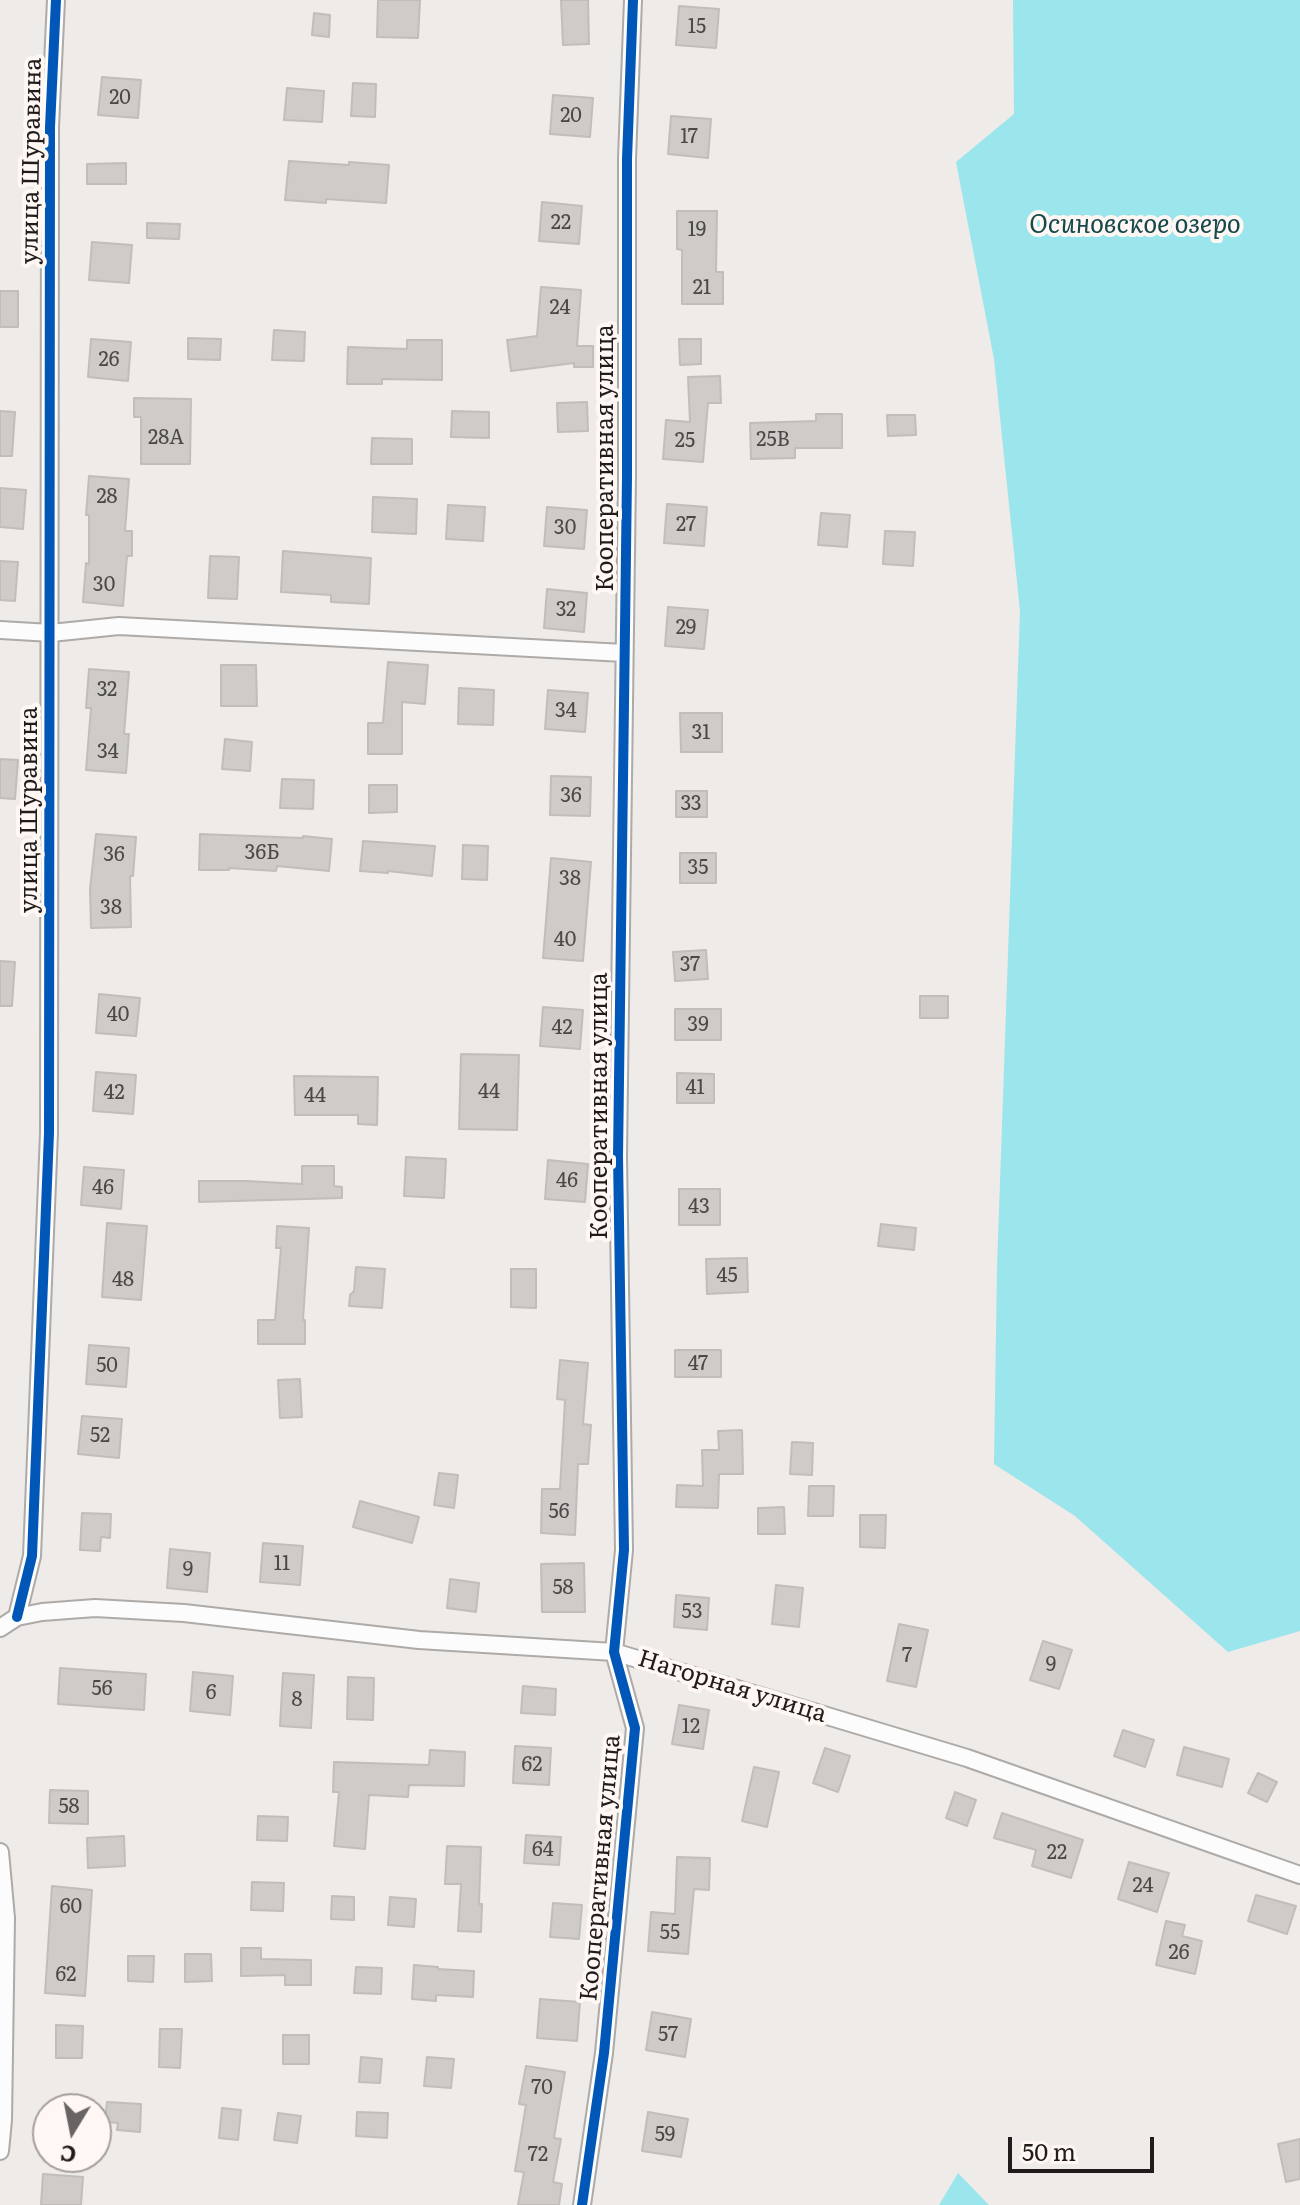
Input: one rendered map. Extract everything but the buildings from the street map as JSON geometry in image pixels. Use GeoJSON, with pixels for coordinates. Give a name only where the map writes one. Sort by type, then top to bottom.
{"type":"FeatureCollection","features":[{"type":"Feature","properties":{"kind":"street","name":"улица Шуравина"},"geometry":{"type":"LineString","coordinates":[[17,1617],[32,1556],[49,1133],[50,127],[56,0]]}},
{"type":"Feature","properties":{"kind":"street","name":"Кооперативная улица"},"geometry":{"type":"LineString","coordinates":[[582,2205],[604,2053],[635,1728],[614,1652],[624,1550],[618,1156],[627,159],[633,0]]}},
{"type":"Feature","properties":{"kind":"street"},"geometry":{"type":"LineString","coordinates":[[0,630],[51,633],[119,626],[624,653]]}},
{"type":"Feature","properties":{"kind":"street","name":"Нагорная улица"},"geometry":{"type":"LineString","coordinates":[[0,1628],[17,1617],[95,1608],[154,1611],[419,1640],[614,1652],[967,1758],[1300,1875]]}},
{"type":"Feature","properties":{"kind":"street"},"geometry":{"type":"LineString","coordinates":[[0,1852],[6,1918],[0,2151]]}},
{"type":"Feature","properties":{"kind":"water","name":"Осиновское озеро"},"geometry":{"type":"Polygon","coordinates":[[[1013,0],[1300,0],[1300,1631],[1228,1652],[1075,1516],[994,1464],[997,1268],[1020,611],[994,359],[956,162],[1014,114],[1013,0]]]}},
{"type":"Feature","properties":{"kind":"water"},"geometry":{"type":"Polygon","coordinates":[[[958,2173],[989,2205],[939,2205],[958,2173]]]}},
{"type":"Feature","properties":{"kind":"cycle path"},"geometry":{"type":"LineString","coordinates":[[17,1617],[32,1556],[49,1133],[50,127],[56,0]]}},
{"type":"Feature","properties":{"kind":"cycle path"},"geometry":{"type":"LineString","coordinates":[[582,2205],[604,2053],[635,1728],[614,1652],[624,1550],[618,1156],[627,477],[627,159],[633,0]]}}]}
